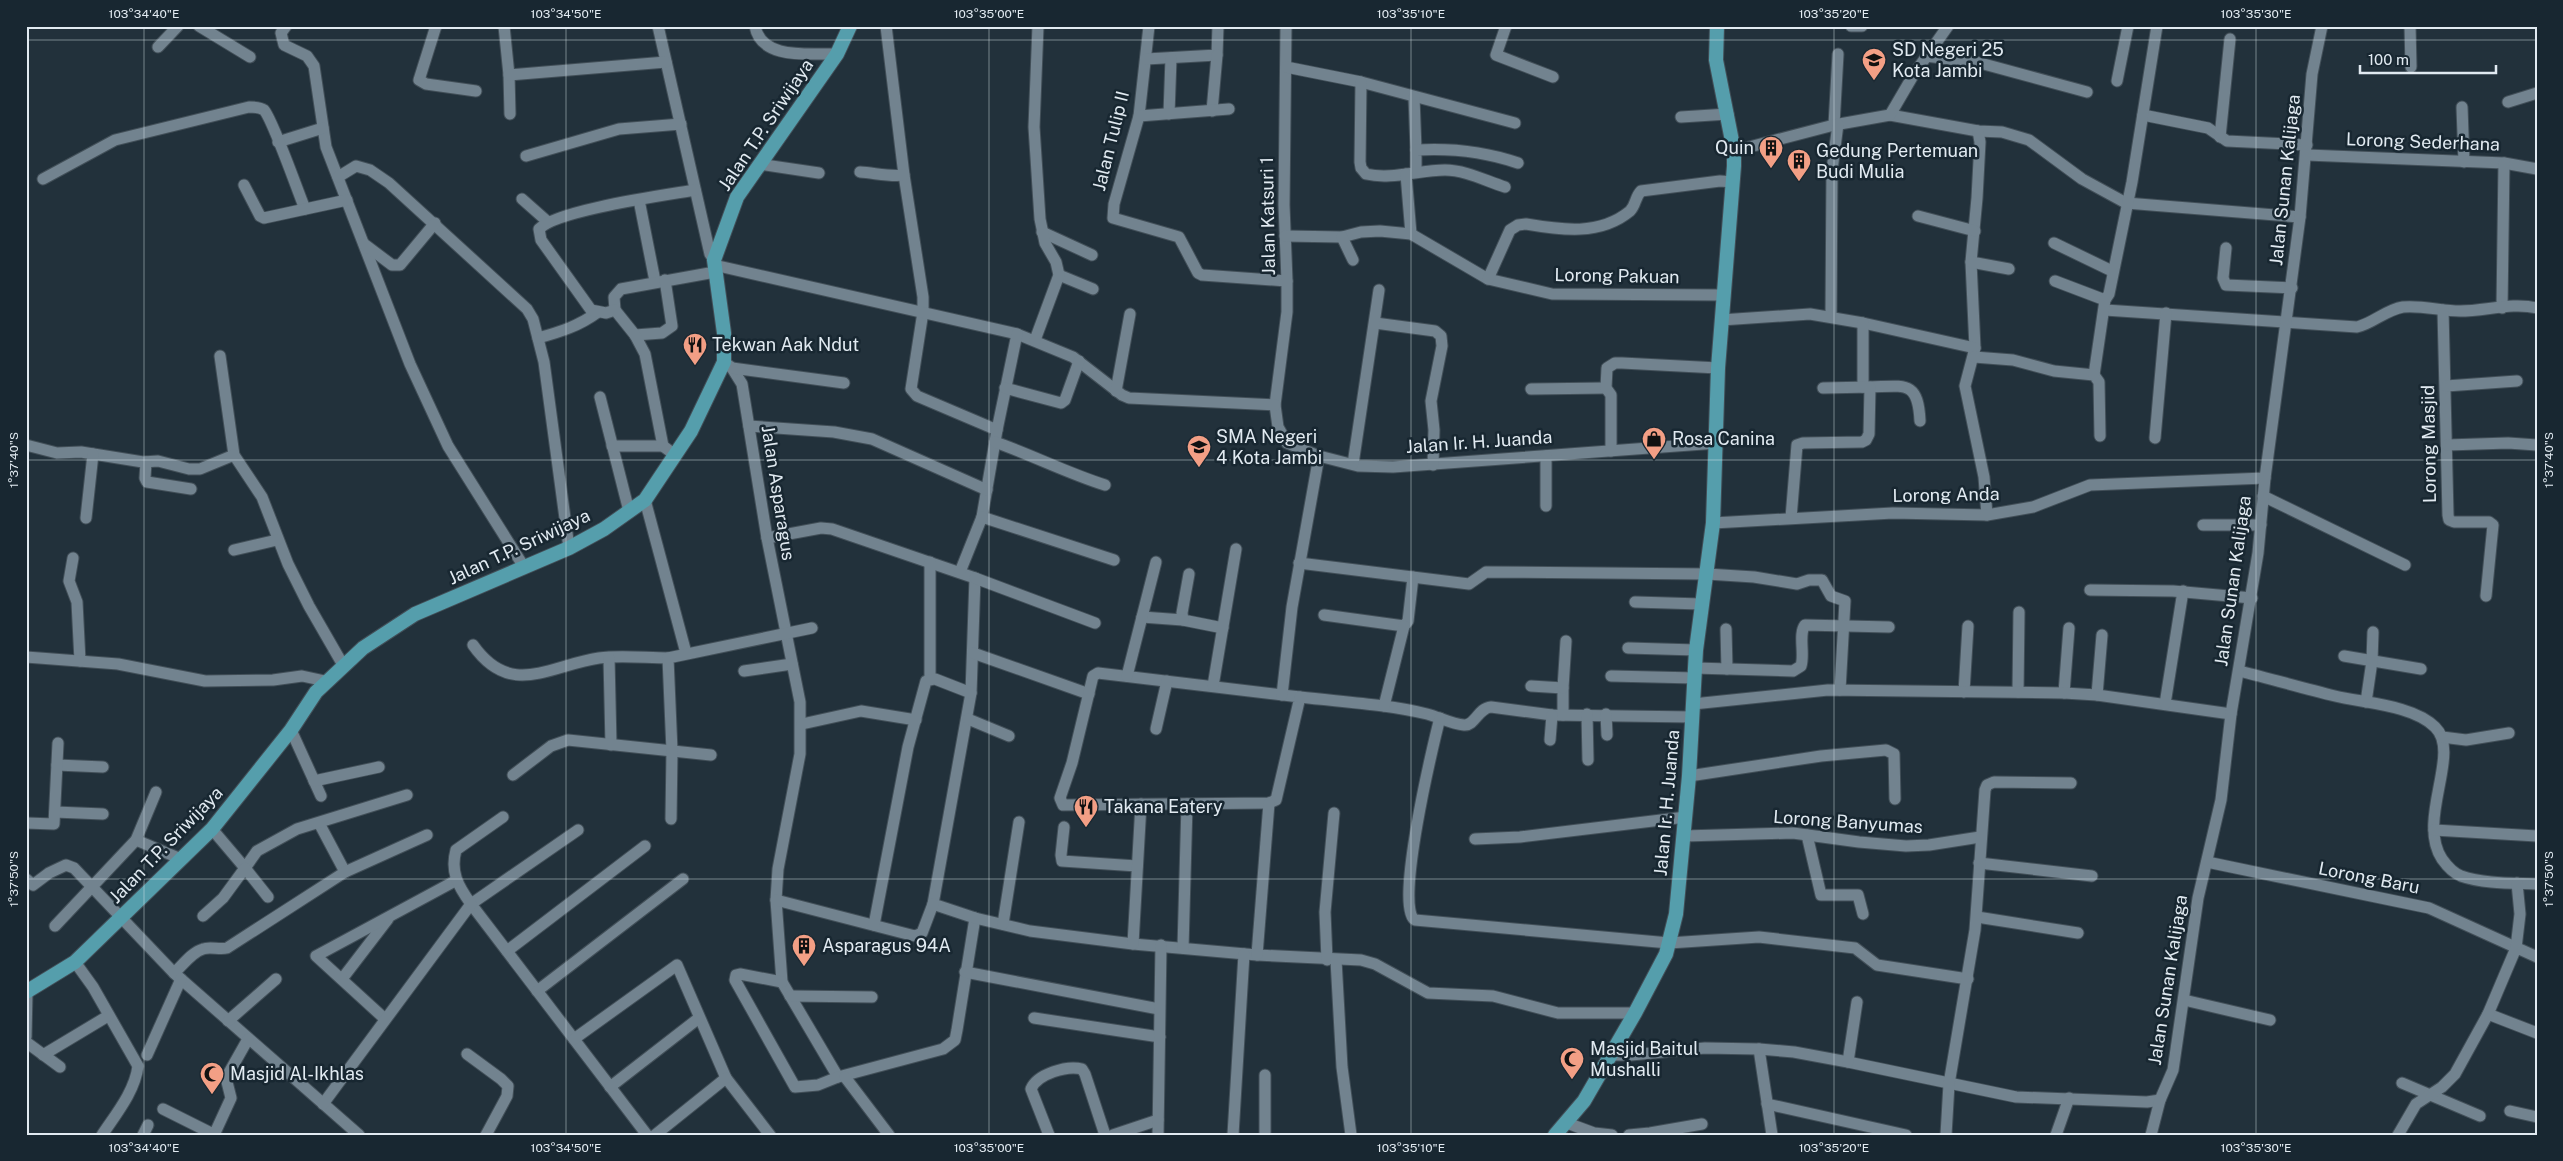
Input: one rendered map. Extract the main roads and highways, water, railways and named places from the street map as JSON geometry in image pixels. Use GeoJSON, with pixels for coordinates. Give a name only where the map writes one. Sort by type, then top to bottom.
{"type":"FeatureCollection","features":[{"type":"Feature","properties":{"kind":"main road","name":"Jalan T.P. Sriwijaya"},"geometry":{"type":"LineString","coordinates":[[27,992],[76,962],[212,829],[291,730],[325,682],[363,648],[415,614],[569,548],[604,529],[645,500],[691,431],[728,365],[715,266],[737,197],[837,54],[850,26]]}},
{"type":"Feature","properties":{"kind":"main road","name":"Jalan Ir. H. Juanda"},"geometry":{"type":"LineString","coordinates":[[1555,1135],[1584,1101],[1635,1013],[1666,954],[1676,914],[1686,817],[1696,650],[1713,523],[1718,368],[1733,182],[1734,151],[1716,60],[1717,26]]}},
{"type":"Feature","properties":{"kind":"place","name":"SD Negeri 25 Kota Jambi"},"geometry":{"type":"Point","coordinates":[1874,81]}},
{"type":"Feature","properties":{"kind":"place","name":"Quin"},"geometry":{"type":"Point","coordinates":[1771,169]}},
{"type":"Feature","properties":{"kind":"place","name":"Gedung Pertemuan Budi Mulia"},"geometry":{"type":"Point","coordinates":[1799,182]}},
{"type":"Feature","properties":{"kind":"place","name":"Tekwan Aak Ndut"},"geometry":{"type":"Point","coordinates":[695,366]}},
{"type":"Feature","properties":{"kind":"place","name":"Rosa Canina"},"geometry":{"type":"Point","coordinates":[1654,460]}},
{"type":"Feature","properties":{"kind":"place","name":"SMA Negeri 4 Kota Jambi"},"geometry":{"type":"Point","coordinates":[1199,468]}},
{"type":"Feature","properties":{"kind":"place","name":"Takana Eatery"},"geometry":{"type":"Point","coordinates":[1086,828]}},
{"type":"Feature","properties":{"kind":"place","name":"Asparagus 94A"},"geometry":{"type":"Point","coordinates":[804,967]}},
{"type":"Feature","properties":{"kind":"place","name":"Masjid Baitul Mushalli"},"geometry":{"type":"Point","coordinates":[1572,1080]}},
{"type":"Feature","properties":{"kind":"place","name":"Masjid Al-Ikhlas"},"geometry":{"type":"Point","coordinates":[212,1095]}}]}
